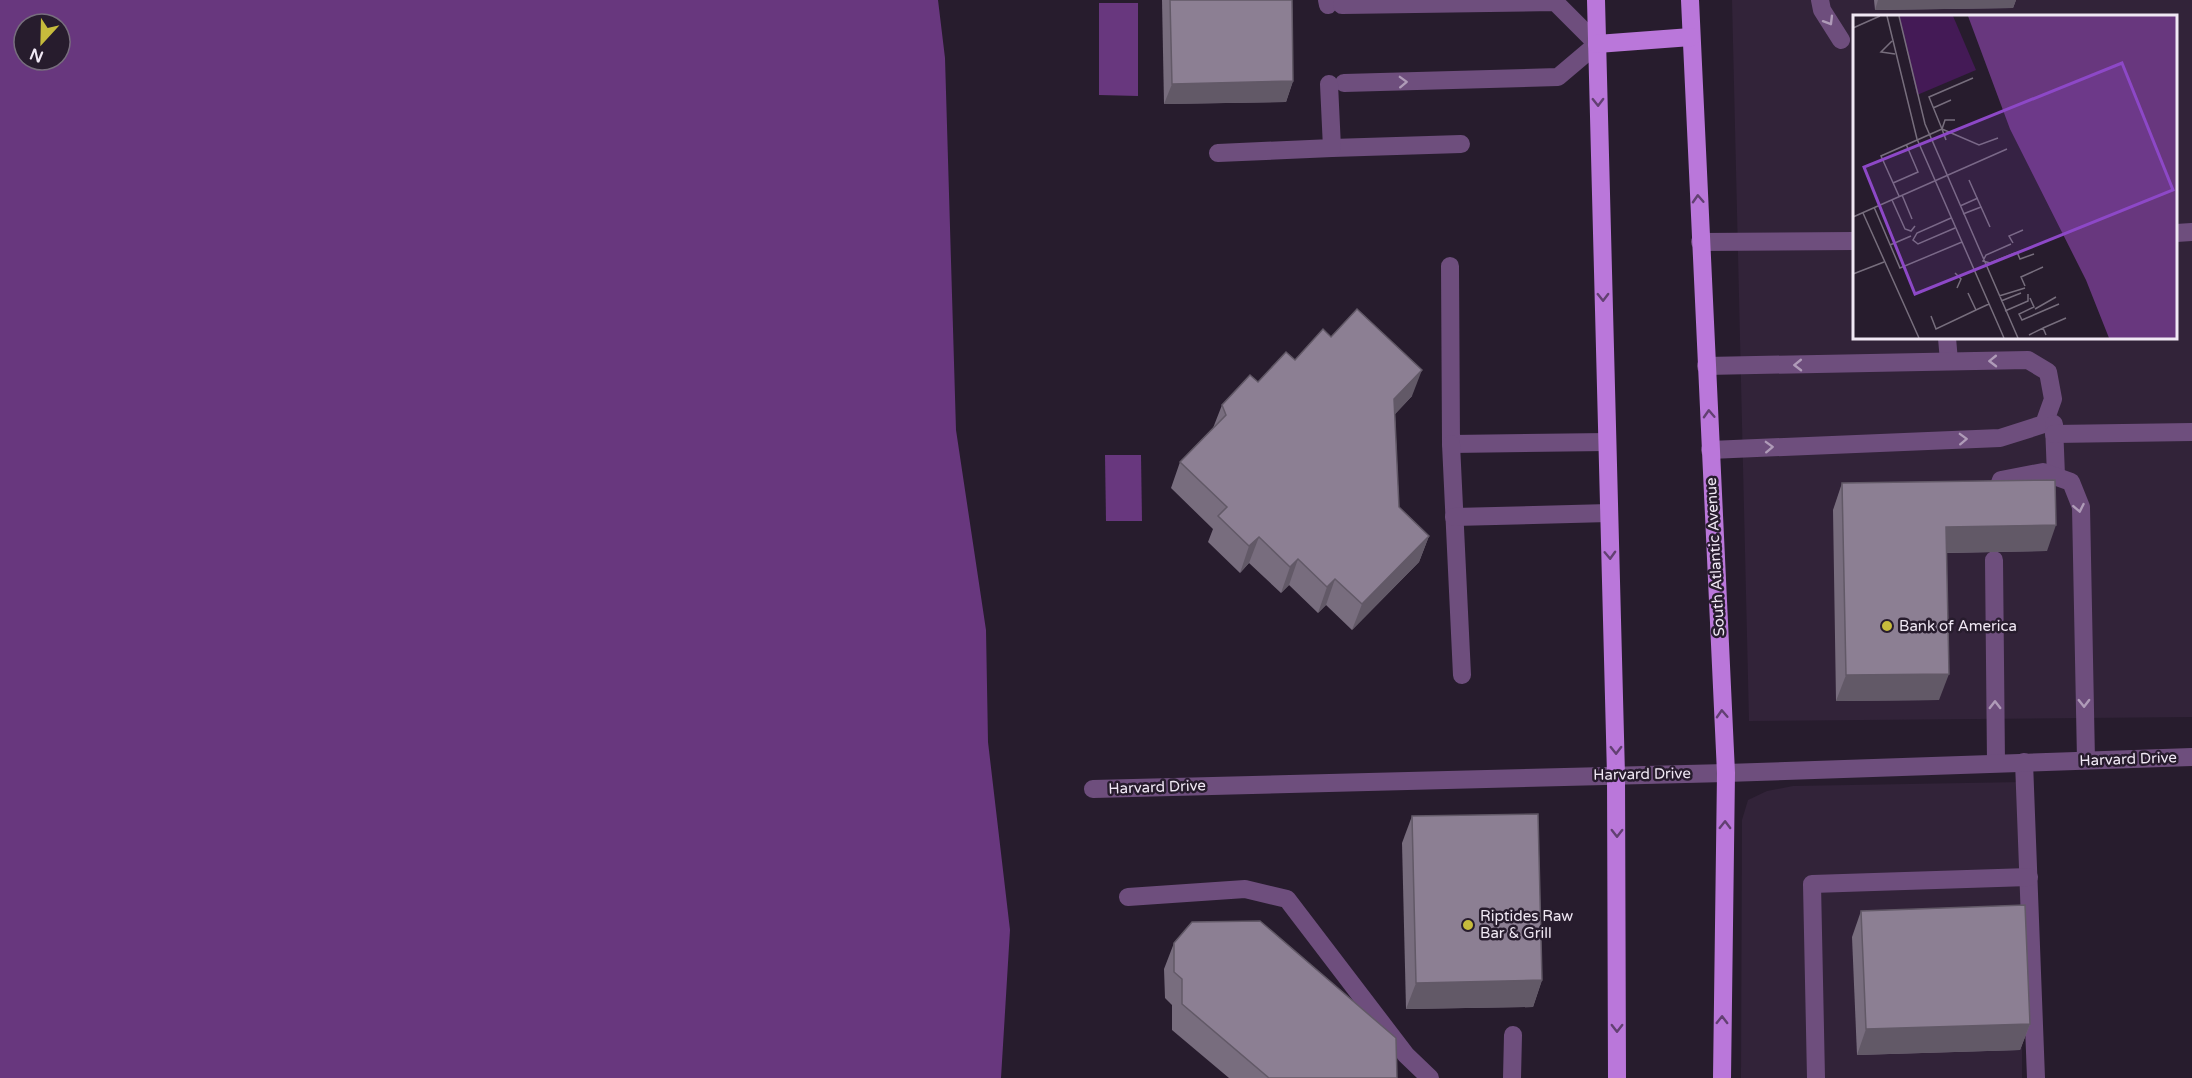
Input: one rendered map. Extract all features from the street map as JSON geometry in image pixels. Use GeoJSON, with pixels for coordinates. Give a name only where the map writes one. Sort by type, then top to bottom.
{"type":"FeatureCollection","features":[{"type":"Feature","properties":{"kind":"main road"},"geometry":{"type":"LineString","coordinates":[[1596,0],[1616,775],[1617,1078]]}},
{"type":"Feature","properties":{"kind":"main road","name":"South Atlantic Avenue"},"geometry":{"type":"LineString","coordinates":[[1690,0],[1726,772],[1722,1078]]}},
{"type":"Feature","properties":{"kind":"main road"},"geometry":{"type":"LineString","coordinates":[[1597,44],[1691,37]]}},
{"type":"Feature","properties":{"kind":"street"},"geometry":{"type":"LineString","coordinates":[[1820,0],[1822,10],[1841,40]]}},
{"type":"Feature","properties":{"kind":"street"},"geometry":{"type":"LineString","coordinates":[[1332,3],[1556,2],[1597,44],[1558,77],[1336,84],[1332,148]]}},
{"type":"Feature","properties":{"kind":"street"},"geometry":{"type":"LineString","coordinates":[[1218,153],[1461,144]]}},
{"type":"Feature","properties":{"kind":"street"},"geometry":{"type":"LineString","coordinates":[[2177,233],[2192,232]]}},
{"type":"Feature","properties":{"kind":"street"},"geometry":{"type":"LineString","coordinates":[[1700,242],[1853,241]]}},
{"type":"Feature","properties":{"kind":"street"},"geometry":{"type":"LineString","coordinates":[[1450,266],[1451,444],[1461,675]]}},
{"type":"Feature","properties":{"kind":"street"},"geometry":{"type":"LineString","coordinates":[[1947,339],[1949,361]]}},
{"type":"Feature","properties":{"kind":"street"},"geometry":{"type":"LineString","coordinates":[[1706,366],[2028,360],[2048,372],[2053,399],[2055,476]]}},
{"type":"Feature","properties":{"kind":"street"},"geometry":{"type":"LineString","coordinates":[[1710,450],[2000,438],[2044,424],[2053,399]]}},
{"type":"Feature","properties":{"kind":"street"},"geometry":{"type":"LineString","coordinates":[[2054,434],[2192,432]]}},
{"type":"Feature","properties":{"kind":"street"},"geometry":{"type":"LineString","coordinates":[[1451,444],[1607,442]]}},
{"type":"Feature","properties":{"kind":"street"},"geometry":{"type":"LineString","coordinates":[[1994,500],[2001,480],[2043,472],[2071,482],[2080,507],[2086,760]]}},
{"type":"Feature","properties":{"kind":"street"},"geometry":{"type":"LineString","coordinates":[[1454,517],[1609,513]]}},
{"type":"Feature","properties":{"kind":"street"},"geometry":{"type":"LineString","coordinates":[[1994,560],[1996,763]]}},
{"type":"Feature","properties":{"kind":"street","name":"Harvard Drive"},"geometry":{"type":"LineString","coordinates":[[1093,789],[2192,757]]}},
{"type":"Feature","properties":{"kind":"street"},"geometry":{"type":"LineString","coordinates":[[2025,762],[2036,1078]]}},
{"type":"Feature","properties":{"kind":"street"},"geometry":{"type":"LineString","coordinates":[[1816,1078],[1812,884],[2029,877]]}},
{"type":"Feature","properties":{"kind":"street"},"geometry":{"type":"LineString","coordinates":[[1128,897],[1245,889],[1287,899],[1406,1055],[1430,1078]]}},
{"type":"Feature","properties":{"kind":"street"},"geometry":{"type":"LineString","coordinates":[[1512,1078],[1513,1035]]}},
{"type":"Feature","properties":{"kind":"shaded area"},"geometry":{"type":"Polygon","coordinates":[[[0,0],[938,0],[945,58],[956,430],[986,630],[988,742],[1010,930],[1001,1078],[0,1078],[0,0]]]}},
{"type":"Feature","properties":{"kind":"shaded area"},"geometry":{"type":"Polygon","coordinates":[[[1732,0],[2192,0],[2192,717],[1749,721],[1732,0]]]}},
{"type":"Feature","properties":{"kind":"shaded area"},"geometry":{"type":"Polygon","coordinates":[[[1099,3],[1138,3],[1138,96],[1099,95],[1099,3]]]}},
{"type":"Feature","properties":{"kind":"shaded area"},"geometry":{"type":"Polygon","coordinates":[[[1105,455],[1141,455],[1142,521],[1106,521],[1105,455]]]}},
{"type":"Feature","properties":{"kind":"shaded area"},"geometry":{"type":"Polygon","coordinates":[[[2023,782],[2022,1078],[1741,1078],[1742,820],[1748,800],[1767,791],[1793,786],[2023,782]]]}},
{"type":"Feature","properties":{"kind":"building"},"geometry":{"type":"Polygon","coordinates":[[[1170,0],[1292,0],[1293,81],[1172,84],[1170,0]]]}},
{"type":"Feature","properties":{"kind":"building"},"geometry":{"type":"Polygon","coordinates":[[[1357,309],[1422,370],[1394,399],[1399,507],[1429,536],[1362,604],[1335,579],[1327,587],[1298,559],[1290,567],[1259,537],[1249,546],[1218,516],[1227,507],[1180,462],[1226,415],[1222,405],[1250,375],[1258,382],[1286,352],[1295,360],[1323,329],[1331,337],[1357,309]]]}},
{"type":"Feature","properties":{"kind":"building","name":"Bank of America"},"geometry":{"type":"Polygon","coordinates":[[[2055,480],[2056,525],[1946,527],[1949,674],[1846,675],[1842,483],[2055,480]]]}},
{"type":"Feature","properties":{"kind":"building","name":"Riptides Raw Bar & Grill"},"geometry":{"type":"Polygon","coordinates":[[[1538,814],[1542,980],[1416,983],[1412,816],[1538,814]]]}},
{"type":"Feature","properties":{"kind":"building"},"geometry":{"type":"Polygon","coordinates":[[[2025,905],[2030,1024],[1866,1029],[1861,911],[2025,905]]]}},
{"type":"Feature","properties":{"kind":"building"},"geometry":{"type":"Polygon","coordinates":[[[1260,921],[1396,1038],[1397,1078],[1269,1078],[1182,1004],[1182,979],[1174,972],[1174,943],[1192,922],[1260,921]]]}},
{"type":"Feature","properties":{"kind":"place","name":"Bank of America"},"geometry":{"type":"Point","coordinates":[1887,626]}},
{"type":"Feature","properties":{"kind":"place","name":"Riptides Raw Bar & Grill"},"geometry":{"type":"Point","coordinates":[1468,925]}}]}
